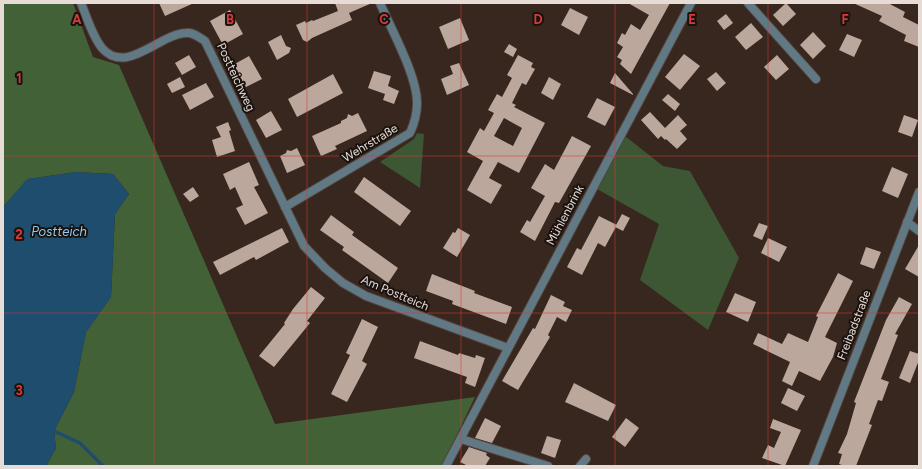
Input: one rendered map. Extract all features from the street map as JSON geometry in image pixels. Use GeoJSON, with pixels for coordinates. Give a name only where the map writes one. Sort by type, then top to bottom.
{"type":"FeatureCollection","features":[{"type":"Feature","properties":{"kind":"street","name":"Postteichweg"},"geometry":{"type":"LineString","coordinates":[[81,3],[101,47],[107,53],[117,57],[128,58],[174,35],[186,32],[197,35],[205,41],[285,207]]}},
{"type":"Feature","properties":{"kind":"street","name":"Wehrstraße"},"geometry":{"type":"LineString","coordinates":[[285,207],[410,133],[415,119],[418,103],[415,89],[380,3]]}},
{"type":"Feature","properties":{"kind":"street","name":"Mühlenbrink"},"geometry":{"type":"LineString","coordinates":[[446,466],[691,3]]}},
{"type":"Feature","properties":{"kind":"street"},"geometry":{"type":"LineString","coordinates":[[748,3],[816,79]]}},
{"type":"Feature","properties":{"kind":"street","name":"Freibadstraße"},"geometry":{"type":"LineString","coordinates":[[813,466],[919,192]]}},
{"type":"Feature","properties":{"kind":"street","name":"Am Postteich"},"geometry":{"type":"LineString","coordinates":[[285,207],[304,246],[319,263],[344,283],[366,296],[508,348]]}},
{"type":"Feature","properties":{"kind":"street"},"geometry":{"type":"LineString","coordinates":[[907,222],[919,231]]}},
{"type":"Feature","properties":{"kind":"street"},"geometry":{"type":"LineString","coordinates":[[461,439],[548,466]]}},
{"type":"Feature","properties":{"kind":"street"},"geometry":{"type":"LineString","coordinates":[[580,466],[586,459]]}},
{"type":"Feature","properties":{"kind":"green space"},"geometry":{"type":"Polygon","coordinates":[[[3,3],[73,3],[93,57],[119,65],[275,424],[475,397],[442,466],[46,466],[56,448],[54,431],[74,392],[86,332],[111,297],[115,214],[129,194],[113,174],[76,172],[28,179],[3,207],[3,3]]]}},
{"type":"Feature","properties":{"kind":"green space"},"geometry":{"type":"Polygon","coordinates":[[[417,133],[424,134],[420,188],[380,162],[414,139],[417,133]]]}},
{"type":"Feature","properties":{"kind":"green space"},"geometry":{"type":"Polygon","coordinates":[[[625,136],[663,166],[690,171],[739,258],[708,330],[640,280],[659,224],[597,189],[625,136]]]}},
{"type":"Feature","properties":{"kind":"water","name":"Postteich"},"geometry":{"type":"Polygon","coordinates":[[[76,172],[113,174],[129,194],[115,214],[111,297],[86,332],[74,392],[54,431],[56,448],[46,466],[3,466],[3,207],[27,179],[76,172]]]}},
{"type":"Feature","properties":{"kind":"building"},"geometry":{"type":"Polygon","coordinates":[[[159,3],[194,3],[165,16],[159,3]]]}},
{"type":"Feature","properties":{"kind":"building"},"geometry":{"type":"Polygon","coordinates":[[[335,3],[372,3],[349,13],[352,20],[312,38],[307,42],[303,40],[296,25],[305,21],[306,23],[312,20],[313,21],[338,11],[335,3]]]}},
{"type":"Feature","properties":{"kind":"building"},"geometry":{"type":"Polygon","coordinates":[[[628,3],[670,3],[631,74],[620,64],[622,60],[617,57],[623,47],[617,43],[622,33],[625,35],[631,24],[640,30],[649,15],[628,3]]]}},
{"type":"Feature","properties":{"kind":"building"},"geometry":{"type":"Polygon","coordinates":[[[786,3],[796,14],[783,26],[773,15],[786,3]]]}},
{"type":"Feature","properties":{"kind":"building"},"geometry":{"type":"Polygon","coordinates":[[[853,3],[888,3],[905,12],[903,17],[919,25],[919,47],[904,41],[906,35],[879,21],[882,16],[853,3]]]}},
{"type":"Feature","properties":{"kind":"building"},"geometry":{"type":"Polygon","coordinates":[[[570,8],[588,17],[579,35],[561,25],[570,8]]]}},
{"type":"Feature","properties":{"kind":"building"},"geometry":{"type":"Polygon","coordinates":[[[230,10],[243,34],[223,45],[210,21],[230,10]]]}},
{"type":"Feature","properties":{"kind":"building"},"geometry":{"type":"Polygon","coordinates":[[[726,14],[733,23],[724,30],[717,21],[726,14]]]}},
{"type":"Feature","properties":{"kind":"building"},"geometry":{"type":"Polygon","coordinates":[[[460,18],[469,40],[448,49],[439,27],[460,18]]]}},
{"type":"Feature","properties":{"kind":"building"},"geometry":{"type":"Polygon","coordinates":[[[751,23],[763,37],[746,50],[735,37],[751,23]]]}},
{"type":"Feature","properties":{"kind":"building"},"geometry":{"type":"Polygon","coordinates":[[[813,32],[826,46],[813,59],[800,45],[813,32]]]}},
{"type":"Feature","properties":{"kind":"building"},"geometry":{"type":"Polygon","coordinates":[[[847,34],[862,40],[854,57],[839,50],[847,34]]]}},
{"type":"Feature","properties":{"kind":"building"},"geometry":{"type":"Polygon","coordinates":[[[281,35],[286,46],[291,48],[289,53],[277,60],[268,42],[281,35]]]}},
{"type":"Feature","properties":{"kind":"building"},"geometry":{"type":"Polygon","coordinates":[[[509,44],[517,49],[513,57],[504,52],[509,44]]]}},
{"type":"Feature","properties":{"kind":"building"},"geometry":{"type":"Polygon","coordinates":[[[684,54],[700,66],[680,90],[665,77],[684,54]]]}},
{"type":"Feature","properties":{"kind":"building"},"geometry":{"type":"Polygon","coordinates":[[[189,55],[196,67],[182,75],[175,63],[189,55]]]}},
{"type":"Feature","properties":{"kind":"building"},"geometry":{"type":"Polygon","coordinates":[[[518,55],[533,63],[531,67],[535,69],[526,85],[522,83],[512,103],[516,105],[514,107],[545,123],[519,173],[498,162],[489,178],[502,185],[491,204],[467,190],[483,161],[467,152],[480,128],[484,131],[494,113],[488,110],[497,94],[502,97],[512,78],[507,75],[518,55]],[[504,118],[494,136],[513,146],[522,128],[504,118]]]}},
{"type":"Feature","properties":{"kind":"building"},"geometry":{"type":"Polygon","coordinates":[[[777,55],[789,69],[776,80],[764,67],[777,55]]]}},
{"type":"Feature","properties":{"kind":"building"},"geometry":{"type":"Polygon","coordinates":[[[249,56],[262,79],[246,87],[233,65],[249,56]]]}},
{"type":"Feature","properties":{"kind":"building"},"geometry":{"type":"Polygon","coordinates":[[[459,63],[469,85],[447,95],[441,79],[453,74],[450,66],[459,63]]]}},
{"type":"Feature","properties":{"kind":"building"},"geometry":{"type":"Polygon","coordinates":[[[374,71],[391,76],[388,86],[399,91],[394,104],[383,100],[385,94],[368,88],[374,71]]]}},
{"type":"Feature","properties":{"kind":"building"},"geometry":{"type":"Polygon","coordinates":[[[716,72],[726,83],[717,91],[707,79],[716,72]]]}},
{"type":"Feature","properties":{"kind":"building"},"geometry":{"type":"Polygon","coordinates":[[[615,73],[633,94],[633,95],[610,83],[615,73]]]}},
{"type":"Feature","properties":{"kind":"building"},"geometry":{"type":"Polygon","coordinates":[[[333,74],[343,93],[297,117],[288,99],[333,74]]]}},
{"type":"Feature","properties":{"kind":"building"},"geometry":{"type":"Polygon","coordinates":[[[180,77],[185,87],[172,93],[167,84],[180,77]]]}},
{"type":"Feature","properties":{"kind":"building"},"geometry":{"type":"Polygon","coordinates":[[[549,77],[561,84],[553,100],[541,93],[549,77]]]}},
{"type":"Feature","properties":{"kind":"building"},"geometry":{"type":"Polygon","coordinates":[[[206,83],[214,97],[190,110],[182,95],[206,83]]]}},
{"type":"Feature","properties":{"kind":"building"},"geometry":{"type":"Polygon","coordinates":[[[668,94],[680,104],[675,111],[662,100],[668,94]]]}},
{"type":"Feature","properties":{"kind":"building"},"geometry":{"type":"Polygon","coordinates":[[[597,98],[615,107],[605,126],[587,117],[597,98]]]}},
{"type":"Feature","properties":{"kind":"building"},"geometry":{"type":"Polygon","coordinates":[[[271,111],[282,130],[266,138],[256,120],[271,111]]]}},
{"type":"Feature","properties":{"kind":"building"},"geometry":{"type":"Polygon","coordinates":[[[650,112],[665,128],[678,115],[687,125],[680,131],[687,139],[677,149],[661,136],[658,139],[641,120],[650,112]]]}},
{"type":"Feature","properties":{"kind":"building"},"geometry":{"type":"Polygon","coordinates":[[[358,113],[367,131],[335,146],[337,149],[321,156],[312,136],[341,123],[341,121],[347,118],[348,114],[352,116],[358,113]]]}},
{"type":"Feature","properties":{"kind":"building"},"geometry":{"type":"Polygon","coordinates":[[[904,115],[918,120],[912,137],[898,132],[904,115]]]}},
{"type":"Feature","properties":{"kind":"building"},"geometry":{"type":"Polygon","coordinates":[[[228,122],[235,151],[217,157],[212,140],[221,137],[216,127],[228,122]]]}},
{"type":"Feature","properties":{"kind":"building"},"geometry":{"type":"Polygon","coordinates":[[[572,136],[591,146],[559,203],[555,202],[535,241],[520,232],[527,220],[530,222],[545,196],[531,188],[545,164],[554,170],[572,136]]]}},
{"type":"Feature","properties":{"kind":"building"},"geometry":{"type":"Polygon","coordinates":[[[297,148],[305,165],[287,173],[280,156],[286,153],[287,150],[291,151],[297,148]]]}},
{"type":"Feature","properties":{"kind":"building"},"geometry":{"type":"Polygon","coordinates":[[[249,162],[259,185],[254,187],[268,213],[245,225],[236,208],[243,205],[235,187],[230,190],[223,174],[249,162]]]}},
{"type":"Feature","properties":{"kind":"building"},"geometry":{"type":"Polygon","coordinates":[[[892,167],[908,174],[898,198],[882,191],[892,167]]]}},
{"type":"Feature","properties":{"kind":"building"},"geometry":{"type":"Polygon","coordinates":[[[364,177],[411,211],[400,226],[354,192],[364,177]]]}},
{"type":"Feature","properties":{"kind":"building"},"geometry":{"type":"Polygon","coordinates":[[[193,187],[199,196],[190,202],[183,194],[193,187]]]}},
{"type":"Feature","properties":{"kind":"building"},"geometry":{"type":"Polygon","coordinates":[[[622,214],[630,218],[623,231],[615,227],[622,214]]]}},
{"type":"Feature","properties":{"kind":"building"},"geometry":{"type":"Polygon","coordinates":[[[331,215],[354,232],[352,235],[398,268],[388,283],[342,250],[344,247],[320,230],[331,215]]]}},
{"type":"Feature","properties":{"kind":"building"},"geometry":{"type":"Polygon","coordinates":[[[599,216],[617,225],[605,247],[598,243],[582,275],[567,267],[577,248],[581,250],[599,216]]]}},
{"type":"Feature","properties":{"kind":"building"},"geometry":{"type":"Polygon","coordinates":[[[759,223],[768,226],[762,240],[753,236],[759,223]]]}},
{"type":"Feature","properties":{"kind":"building"},"geometry":{"type":"Polygon","coordinates":[[[282,228],[289,242],[256,260],[254,257],[220,275],[213,262],[282,228]]]}},
{"type":"Feature","properties":{"kind":"building"},"geometry":{"type":"Polygon","coordinates":[[[458,228],[470,235],[457,257],[443,248],[453,232],[455,233],[458,228]]]}},
{"type":"Feature","properties":{"kind":"building"},"geometry":{"type":"Polygon","coordinates":[[[768,238],[787,247],[779,262],[761,253],[768,238]]]}},
{"type":"Feature","properties":{"kind":"building"},"geometry":{"type":"Polygon","coordinates":[[[919,245],[919,277],[905,269],[919,245]]]}},
{"type":"Feature","properties":{"kind":"building"},"geometry":{"type":"Polygon","coordinates":[[[866,247],[881,252],[874,269],[860,264],[866,247]]]}},
{"type":"Feature","properties":{"kind":"building"},"geometry":{"type":"Polygon","coordinates":[[[838,273],[853,281],[825,337],[837,343],[833,357],[820,381],[799,371],[792,386],[782,381],[790,362],[753,344],[758,333],[782,344],[788,333],[808,342],[818,317],[816,316],[838,273]]]}},
{"type":"Feature","properties":{"kind":"building"},"geometry":{"type":"Polygon","coordinates":[[[432,274],[475,291],[474,293],[512,307],[506,324],[452,304],[453,301],[426,291],[432,274]]]}},
{"type":"Feature","properties":{"kind":"building"},"geometry":{"type":"Polygon","coordinates":[[[311,287],[325,298],[307,321],[310,323],[274,367],[259,356],[285,324],[284,323],[293,309],[311,287]]]}},
{"type":"Feature","properties":{"kind":"building"},"geometry":{"type":"Polygon","coordinates":[[[735,293],[756,302],[748,322],[726,312],[735,293]]]}},
{"type":"Feature","properties":{"kind":"building"},"geometry":{"type":"Polygon","coordinates":[[[551,295],[565,302],[563,306],[572,310],[566,322],[557,317],[548,335],[550,337],[518,390],[502,381],[533,328],[535,329],[551,295]]]}},
{"type":"Feature","properties":{"kind":"building"},"geometry":{"type":"Polygon","coordinates":[[[899,297],[912,304],[895,334],[898,335],[881,379],[889,382],[882,401],[878,400],[869,424],[872,425],[856,466],[845,466],[839,464],[842,454],[838,453],[847,434],[856,403],[854,402],[886,320],[899,297]]]}},
{"type":"Feature","properties":{"kind":"building"},"geometry":{"type":"Polygon","coordinates":[[[362,319],[378,327],[362,361],[367,364],[347,402],[331,394],[350,355],[346,353],[362,319]]]}},
{"type":"Feature","properties":{"kind":"building"},"geometry":{"type":"Polygon","coordinates":[[[420,341],[458,355],[459,353],[475,358],[476,355],[485,358],[475,387],[465,383],[467,377],[414,358],[420,341]]]}},
{"type":"Feature","properties":{"kind":"building"},"geometry":{"type":"Polygon","coordinates":[[[910,351],[919,354],[919,360],[910,383],[899,378],[910,351]]]}},
{"type":"Feature","properties":{"kind":"building"},"geometry":{"type":"Polygon","coordinates":[[[574,383],[616,405],[608,421],[565,402],[574,383]]]}},
{"type":"Feature","properties":{"kind":"building"},"geometry":{"type":"Polygon","coordinates":[[[788,388],[805,396],[797,411],[781,403],[788,388]]]}},
{"type":"Feature","properties":{"kind":"building"},"geometry":{"type":"Polygon","coordinates":[[[485,418],[501,426],[492,443],[475,438],[485,418]]]}},
{"type":"Feature","properties":{"kind":"building"},"geometry":{"type":"Polygon","coordinates":[[[626,418],[639,428],[625,447],[612,437],[626,418]]]}},
{"type":"Feature","properties":{"kind":"building"},"geometry":{"type":"Polygon","coordinates":[[[773,419],[801,430],[785,466],[762,458],[768,445],[774,448],[781,432],[770,428],[773,419]]]}},
{"type":"Feature","properties":{"kind":"building"},"geometry":{"type":"Polygon","coordinates":[[[547,436],[561,440],[555,458],[541,453],[547,436]]]}},
{"type":"Feature","properties":{"kind":"building"},"geometry":{"type":"Polygon","coordinates":[[[469,447],[487,453],[486,455],[490,458],[485,466],[468,466],[460,462],[469,447]]]}},
{"type":"Feature","properties":{"kind":"waterway"},"geometry":{"type":"LineString","coordinates":[[54,431],[80,443],[103,466]]}}]}
